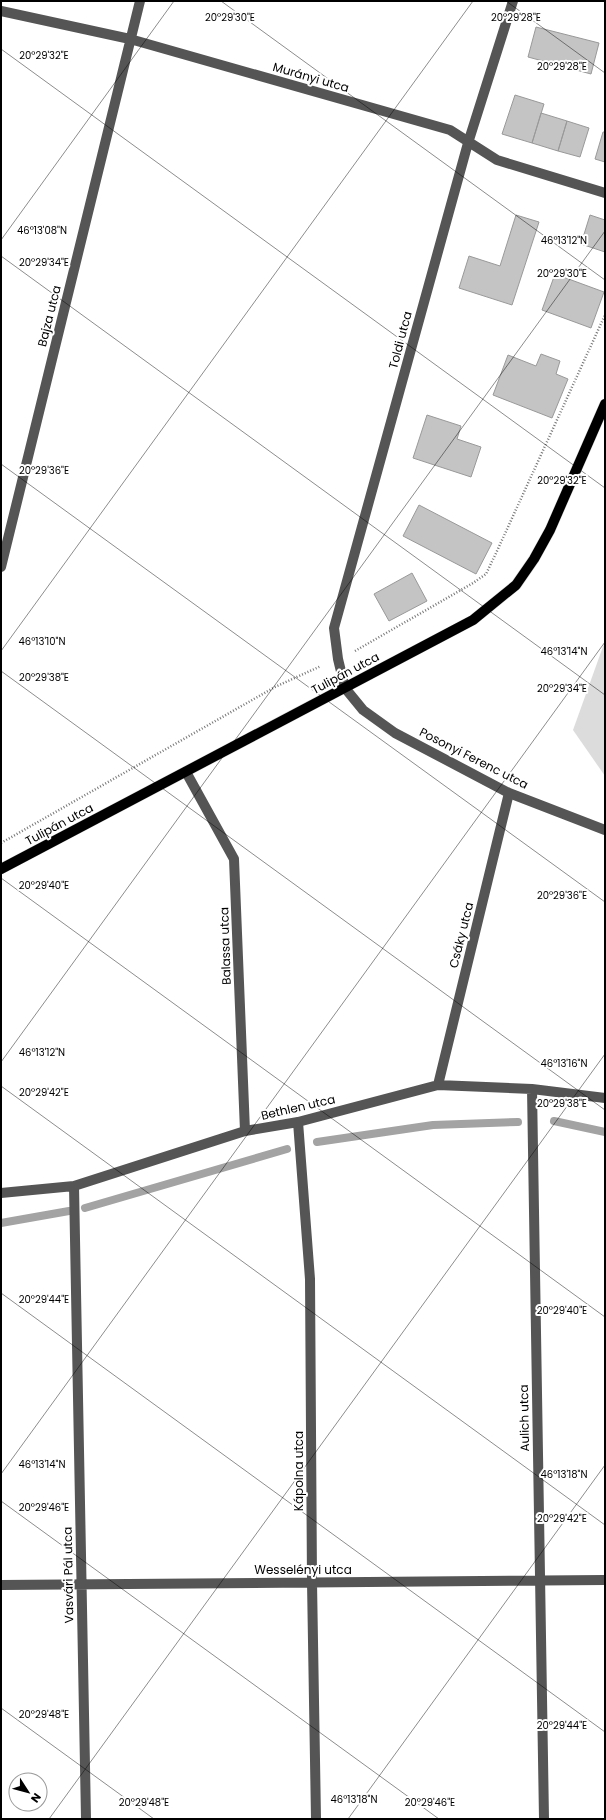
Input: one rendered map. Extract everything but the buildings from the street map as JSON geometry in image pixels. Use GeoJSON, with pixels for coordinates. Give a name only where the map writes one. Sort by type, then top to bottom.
{"type":"FeatureCollection","features":[{"type":"Feature","properties":{"kind":"main road","name":"Tulipán utca"},"geometry":{"type":"LineString","coordinates":[[1,869],[473,620],[516,585],[534,559],[550,530],[605,404]]}},
{"type":"Feature","properties":{"kind":"street","name":"Bajza utca"},"geometry":{"type":"LineString","coordinates":[[1,566],[140,1]]}},
{"type":"Feature","properties":{"kind":"street","name":"Toldi utca"},"geometry":{"type":"LineString","coordinates":[[345,688],[338,659],[334,628],[468,143],[512,1]]}},
{"type":"Feature","properties":{"kind":"street","name":"Murányi utca"},"geometry":{"type":"LineString","coordinates":[[1,11],[130,39],[450,130],[496,160],[605,194]]}},
{"type":"Feature","properties":{"kind":"street","name":"Posonyi Ferenc utca"},"geometry":{"type":"LineString","coordinates":[[345,688],[363,710],[395,733],[510,793],[605,830]]}},
{"type":"Feature","properties":{"kind":"street","name":"Balassa utca"},"geometry":{"type":"LineString","coordinates":[[186,772],[234,859],[245,1131]]}},
{"type":"Feature","properties":{"kind":"street","name":"Csáky utca"},"geometry":{"type":"LineString","coordinates":[[438,1085],[510,793]]}},
{"type":"Feature","properties":{"kind":"street","name":"Bethlen utca"},"geometry":{"type":"LineString","coordinates":[[1,1193],[74,1186],[245,1131],[298,1122],[438,1085],[532,1089],[605,1098]]}},
{"type":"Feature","properties":{"kind":"street","name":"Aulich utca"},"geometry":{"type":"LineString","coordinates":[[532,1089],[544,1819]]}},
{"type":"Feature","properties":{"kind":"street","name":"Kápolna utca"},"geometry":{"type":"LineString","coordinates":[[298,1122],[310,1279],[312,1582],[316,1819]]}},
{"type":"Feature","properties":{"kind":"street","name":"Vasvári Pál utca"},"geometry":{"type":"LineString","coordinates":[[74,1186],[86,1819]]}},
{"type":"Feature","properties":{"kind":"street","name":"Wesselényi utca"},"geometry":{"type":"LineString","coordinates":[[1,1585],[605,1580]]}},
{"type":"Feature","properties":{"kind":"path"},"geometry":{"type":"LineString","coordinates":[[1,843],[275,687],[365,646],[486,574],[605,315]]}},
{"type":"Feature","properties":{"kind":"shaded area"},"geometry":{"type":"Polygon","coordinates":[[[605,641],[605,776],[573,730],[605,641]]]}},
{"type":"Feature","properties":{"kind":"waterway"},"geometry":{"type":"LineString","coordinates":[[554,1121],[605,1132]]}},
{"type":"Feature","properties":{"kind":"waterway"},"geometry":{"type":"LineString","coordinates":[[317,1142],[433,1125],[518,1122]]}},
{"type":"Feature","properties":{"kind":"waterway"},"geometry":{"type":"LineString","coordinates":[[85,1208],[287,1149]]}},
{"type":"Feature","properties":{"kind":"waterway"},"geometry":{"type":"LineString","coordinates":[[1,1223],[69,1211]]}}]}
